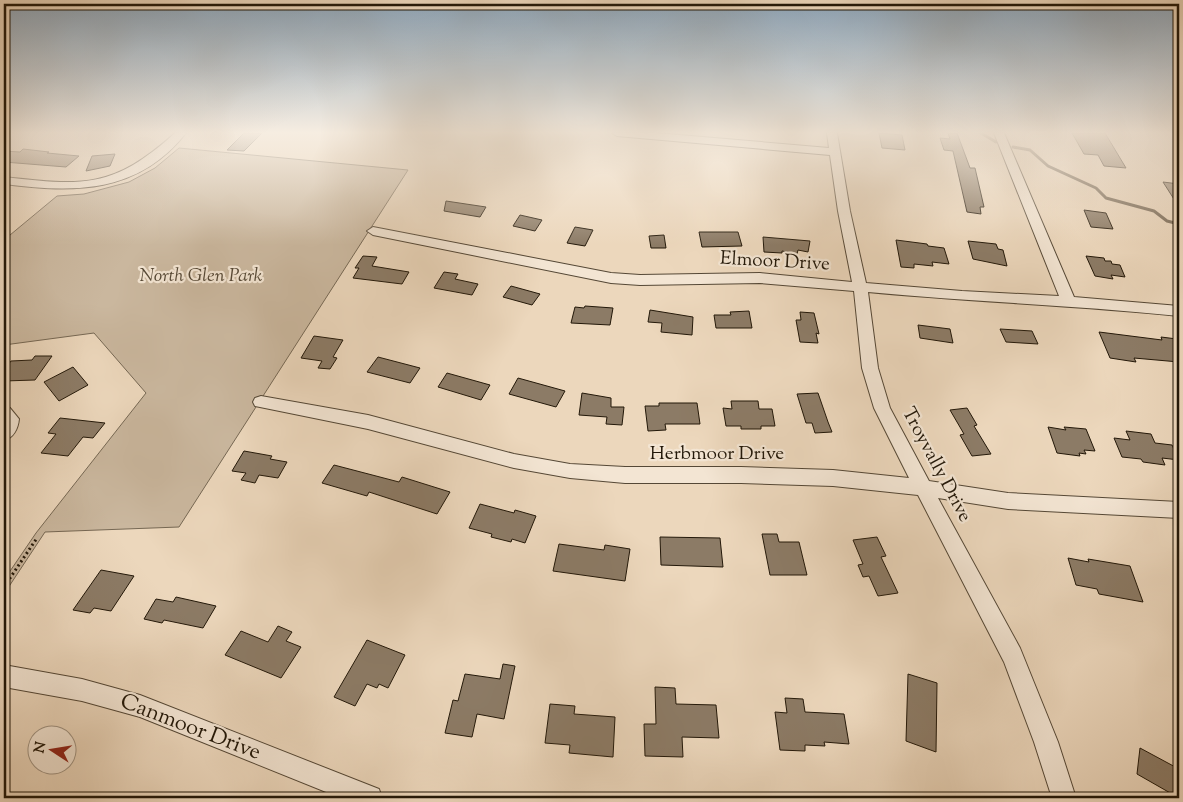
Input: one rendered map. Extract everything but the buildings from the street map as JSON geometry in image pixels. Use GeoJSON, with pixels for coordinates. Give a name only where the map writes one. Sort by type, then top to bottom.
{"type":"FeatureCollection","features":[{"type":"Feature","properties":{"kind":"street"},"geometry":{"type":"LineString","coordinates":[[4,181],[61,187],[100,184],[134,170]]}},
{"type":"Feature","properties":{"kind":"street","name":"Troyvally Drive"},"geometry":{"type":"LineString","coordinates":[[837,170],[860,286],[874,386],[882,408],[1012,656],[1046,742],[1064,798]]}},
{"type":"Feature","properties":{"kind":"street"},"geometry":{"type":"LineString","coordinates":[[1014,170],[1068,300]]}},
{"type":"Feature","properties":{"kind":"street","name":"Elmoor Drive"},"geometry":{"type":"LineString","coordinates":[[373,231],[611,278],[640,280],[760,278],[970,297],[1068,300],[1179,311]]}},
{"type":"Feature","properties":{"kind":"street","name":"Herbmoor Drive"},"geometry":{"type":"LineString","coordinates":[[261,402],[368,422],[514,461],[570,471],[625,475],[796,476],[862,480],[1008,500],[1179,510]]}},
{"type":"Feature","properties":{"kind":"street"},"geometry":{"type":"LineString","coordinates":[[4,413],[11,419],[10,427],[4,434]]}},
{"type":"Feature","properties":{"kind":"street","name":"Canmoor Drive"},"geometry":{"type":"LineString","coordinates":[[4,676],[82,690],[140,706],[370,798]]}},
{"type":"Feature","properties":{"kind":"path"},"geometry":{"type":"LineString","coordinates":[[4,587],[37,538]]}},
{"type":"Feature","properties":{"kind":"green space","name":"North Glen Park"},"geometry":{"type":"Polygon","coordinates":[[[150,170],[408,170],[179,527],[45,532],[4,594],[4,580],[36,533],[146,393],[94,333],[4,345],[4,240],[57,196],[84,194],[129,182],[150,170]]]}},
{"type":"Feature","properties":{"kind":"waterway"},"geometry":{"type":"LineString","coordinates":[[1058,170],[1096,188],[1106,198],[1154,211],[1167,221],[1179,224]]}}]}
